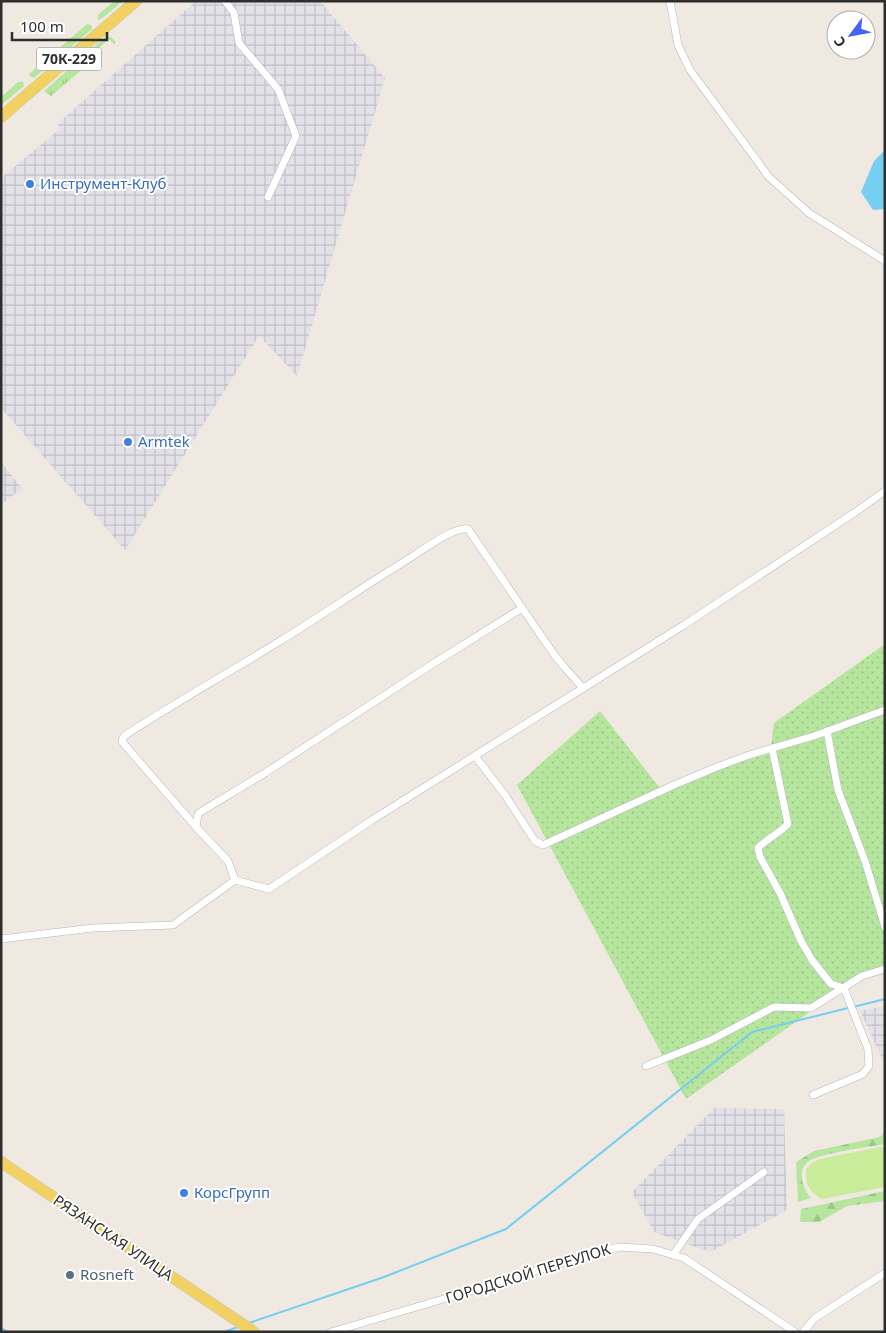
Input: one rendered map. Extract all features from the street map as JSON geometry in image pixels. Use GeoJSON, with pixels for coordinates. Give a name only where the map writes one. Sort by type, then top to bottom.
{"type":"FeatureCollection","features":[{"type":"Feature","properties":{"kind":"main road","name":"70К-229"},"geometry":{"type":"LineString","coordinates":[[1,117],[136,1]]}},
{"type":"Feature","properties":{"kind":"main road","name":"РЯЗАНСКАЯ УЛИЦА"},"geometry":{"type":"LineString","coordinates":[[1,1162],[254,1332]]}},
{"type":"Feature","properties":{"kind":"street"},"geometry":{"type":"LineString","coordinates":[[225,1],[234,13],[239,43],[278,89],[296,136],[268,197]]}},
{"type":"Feature","properties":{"kind":"street"},"geometry":{"type":"LineString","coordinates":[[670,1],[678,45],[690,70],[769,177],[809,213],[885,261]]}},
{"type":"Feature","properties":{"kind":"street"},"geometry":{"type":"LineString","coordinates":[[1,939],[93,928],[172,925],[235,880],[269,888],[372,820],[765,572],[885,491]]}},
{"type":"Feature","properties":{"kind":"street"},"geometry":{"type":"LineString","coordinates":[[235,880],[228,861],[124,744],[122,740],[124,736],[267,650],[458,529],[468,529],[565,668],[583,688]]}},
{"type":"Feature","properties":{"kind":"street"},"geometry":{"type":"LineString","coordinates":[[196,827],[198,814],[202,811],[265,773],[522,608]]}},
{"type":"Feature","properties":{"kind":"street"},"geometry":{"type":"LineString","coordinates":[[475,756],[505,795],[534,841],[543,845],[674,785],[741,758],[827,731],[885,710]]}},
{"type":"Feature","properties":{"kind":"street"},"geometry":{"type":"LineString","coordinates":[[827,731],[838,790],[867,869],[885,927]]}},
{"type":"Feature","properties":{"kind":"street"},"geometry":{"type":"LineString","coordinates":[[772,748],[788,824],[758,848],[760,856],[812,960],[831,984],[844,988]]}},
{"type":"Feature","properties":{"kind":"street"},"geometry":{"type":"LineString","coordinates":[[646,1066],[711,1040],[774,1007],[811,1008],[862,976],[885,969]]}},
{"type":"Feature","properties":{"kind":"street"},"geometry":{"type":"LineString","coordinates":[[814,1095],[863,1074],[869,1066],[868,1049],[844,988]]}},
{"type":"Feature","properties":{"kind":"street"},"geometry":{"type":"LineString","coordinates":[[673,1255],[698,1219],[764,1172]]}},
{"type":"Feature","properties":{"kind":"street","name":"ГОРОДСКОЙ ПЕРЕУЛОК"},"geometry":{"type":"LineString","coordinates":[[331,1332],[619,1247],[654,1249],[684,1258],[795,1332]]}},
{"type":"Feature","properties":{"kind":"street"},"geometry":{"type":"LineString","coordinates":[[803,1332],[814,1318],[885,1272]]}},
{"type":"Feature","properties":{"kind":"shaded area"},"geometry":{"type":"Polygon","coordinates":[[[196,1],[320,1],[385,78],[297,376],[259,336],[125,550],[1,408],[1,178],[61,128],[57,124],[196,1]]]}},
{"type":"Feature","properties":{"kind":"shaded area"},"geometry":{"type":"Polygon","coordinates":[[[1,462],[22,488],[1,505],[1,462]]]}},
{"type":"Feature","properties":{"kind":"shaded area"},"geometry":{"type":"Polygon","coordinates":[[[885,1006],[885,1065],[860,1011],[885,1006]]]}},
{"type":"Feature","properties":{"kind":"shaded area"},"geometry":{"type":"Polygon","coordinates":[[[714,1108],[784,1109],[787,1210],[710,1252],[654,1232],[632,1192],[714,1108]]]}},
{"type":"Feature","properties":{"kind":"green space"},"geometry":{"type":"Polygon","coordinates":[[[114,1],[123,1],[98,20],[98,15],[114,1]]]}},
{"type":"Feature","properties":{"kind":"green space"},"geometry":{"type":"Polygon","coordinates":[[[87,24],[91,25],[92,29],[34,78],[31,77],[29,74],[87,24]]]}},
{"type":"Feature","properties":{"kind":"green space"},"geometry":{"type":"Polygon","coordinates":[[[106,36],[111,37],[116,42],[114,44],[109,39],[81,64],[84,68],[51,96],[44,91],[106,36]]]}},
{"type":"Feature","properties":{"kind":"green space"},"geometry":{"type":"Polygon","coordinates":[[[18,82],[23,82],[24,86],[1,105],[1,97],[18,82]]]}},
{"type":"Feature","properties":{"kind":"green space"},"geometry":{"type":"Polygon","coordinates":[[[885,644],[885,971],[864,974],[686,1099],[517,785],[600,711],[659,787],[770,753],[774,723],[885,644]]]}},
{"type":"Feature","properties":{"kind":"green space"},"geometry":{"type":"Polygon","coordinates":[[[885,1132],[885,1144],[834,1153],[809,1161],[803,1169],[802,1180],[805,1190],[811,1198],[798,1202],[796,1162],[814,1151],[880,1137],[885,1132]]]}},
{"type":"Feature","properties":{"kind":"green space"},"geometry":{"type":"Polygon","coordinates":[[[885,1146],[885,1187],[822,1199],[809,1187],[806,1179],[806,1169],[812,1163],[820,1159],[885,1146]]]}},
{"type":"Feature","properties":{"kind":"green space"},"geometry":{"type":"Polygon","coordinates":[[[885,1191],[885,1201],[847,1206],[819,1222],[800,1222],[801,1209],[885,1191]]]}},
{"type":"Feature","properties":{"kind":"water"},"geometry":{"type":"Polygon","coordinates":[[[885,150],[885,209],[873,210],[861,192],[874,161],[885,150]]]}},
{"type":"Feature","properties":{"kind":"waterway"},"geometry":{"type":"LineString","coordinates":[[853,1007],[885,999]]}},
{"type":"Feature","properties":{"kind":"waterway"},"geometry":{"type":"LineString","coordinates":[[249,1323],[384,1277],[506,1229],[752,1032],[848,1008]]}},
{"type":"Feature","properties":{"kind":"waterway"},"geometry":{"type":"LineString","coordinates":[[224,1332],[238,1327]]}},
{"type":"Feature","properties":{"kind":"waterway"},"geometry":{"type":"LineString","coordinates":[[1,1328],[8,1332]]}},
{"type":"Feature","properties":{"kind":"place","name":"Инструмент-Клуб"},"geometry":{"type":"Point","coordinates":[30,184]}},
{"type":"Feature","properties":{"kind":"place","name":"Armtek"},"geometry":{"type":"Point","coordinates":[128,442]}},
{"type":"Feature","properties":{"kind":"place","name":"КорсГрупп"},"geometry":{"type":"Point","coordinates":[184,1193]}},
{"type":"Feature","properties":{"kind":"place","name":"Rosneft"},"geometry":{"type":"Point","coordinates":[70,1275]}}]}
